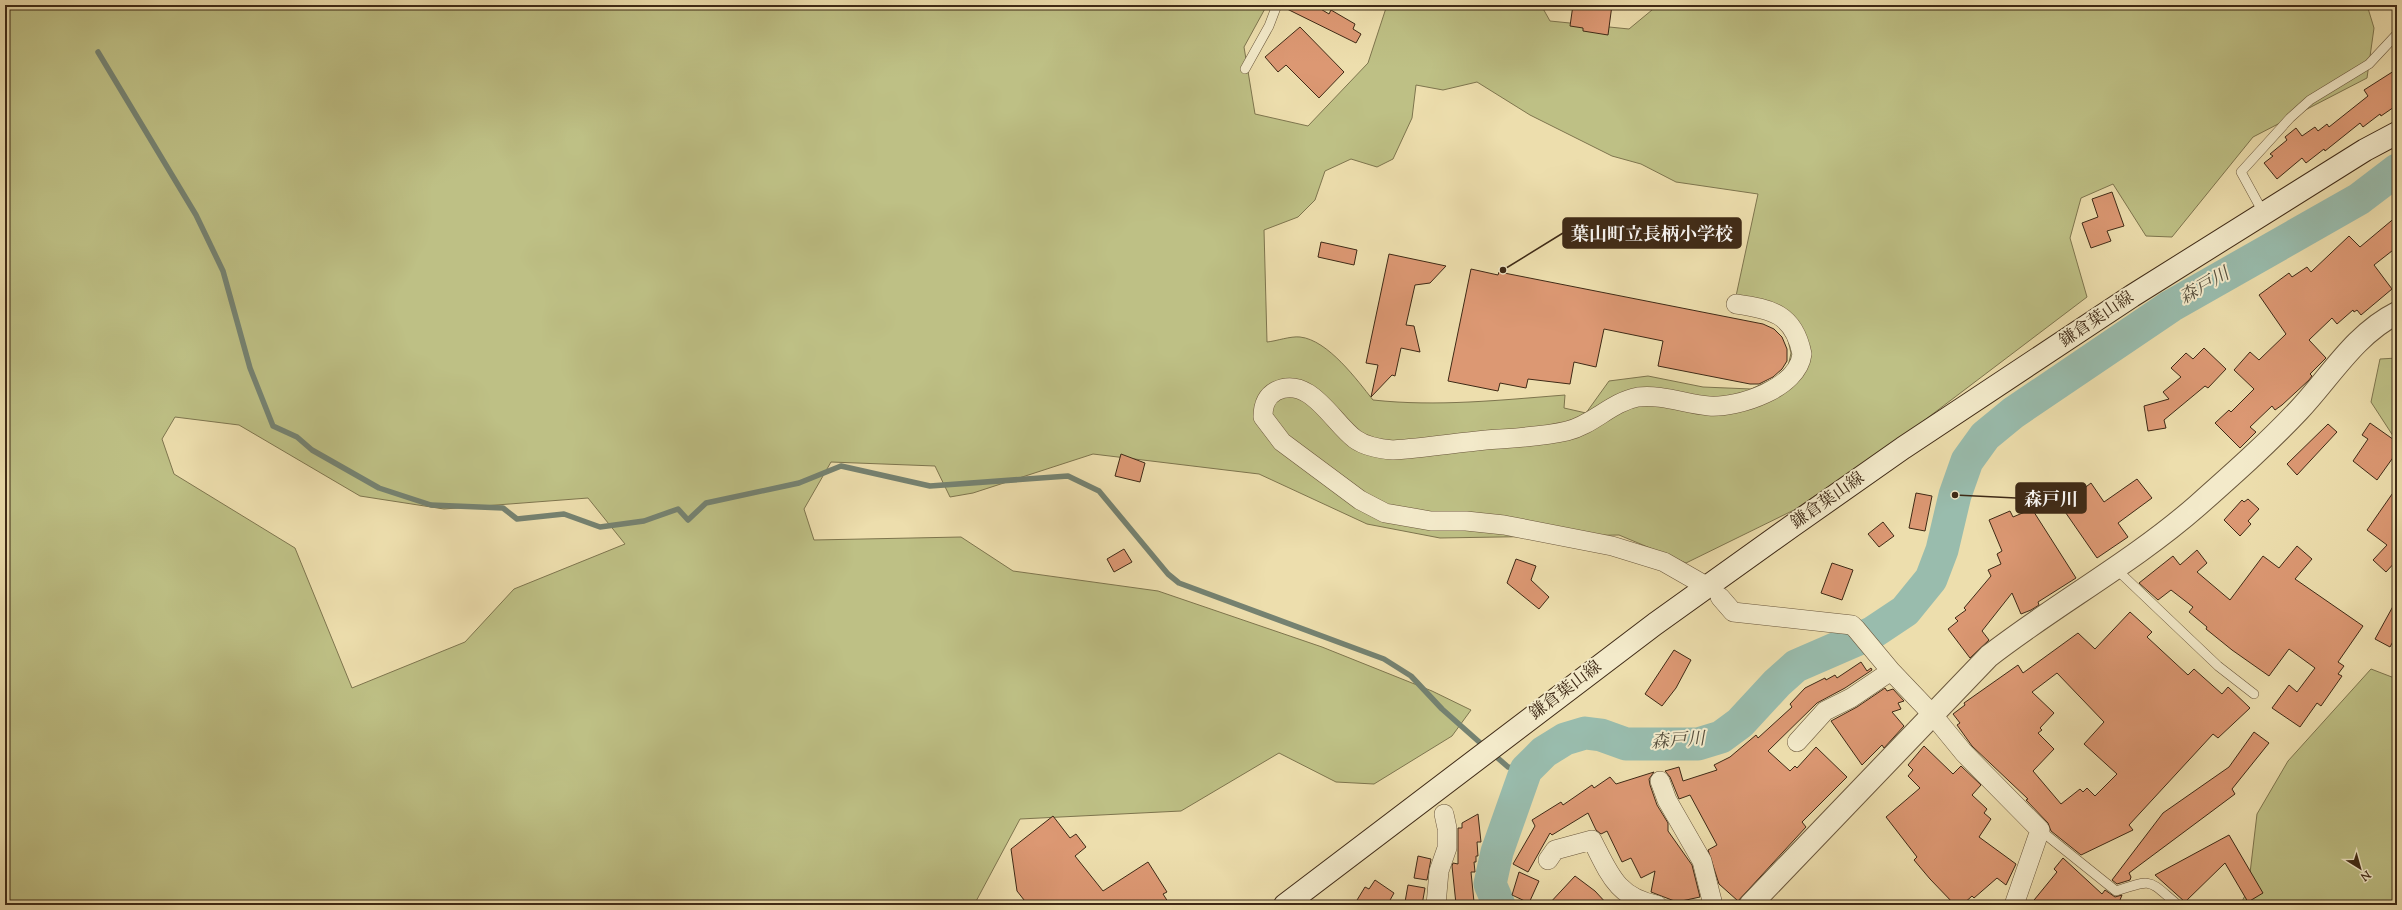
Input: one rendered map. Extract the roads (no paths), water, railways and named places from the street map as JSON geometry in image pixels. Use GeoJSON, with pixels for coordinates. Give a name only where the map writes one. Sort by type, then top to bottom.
{"type":"FeatureCollection","features":[{"type":"Feature","properties":{"kind":"main road","name":"鎌倉葉山線"},"geometry":{"type":"LineString","coordinates":[[1284,905],[1713,591],[1910,444],[2132,296],[2365,150],[2397,133]]}},
{"type":"Feature","properties":{"kind":"main road"},"geometry":{"type":"LineString","coordinates":[[1750,905],[1989,656],[2020,632],[2115,568],[2196,507],[2298,412],[2364,335],[2381,321],[2397,313]]}},
{"type":"Feature","properties":{"kind":"street"},"geometry":{"type":"LineString","coordinates":[[1736,304],[1763,308],[1784,317],[1794,333],[1802,354],[1796,371],[1786,382],[1754,397],[1724,406],[1639,397],[1617,404],[1583,425],[1566,431],[1536,436],[1393,450],[1372,447],[1356,440],[1313,398],[1301,390],[1293,387],[1273,393],[1268,398],[1263,408],[1262,417],[1282,442],[1360,500],[1385,513],[1431,521],[1466,521],[1504,525],[1612,546],[1664,562],[1713,591],[1733,612],[1852,625],[1891,671],[1932,714],[1964,753],[2040,830],[2014,905]]}},
{"type":"Feature","properties":{"kind":"street"},"geometry":{"type":"LineString","coordinates":[[1797,742],[1825,712],[1851,698],[1891,671]]}},
{"type":"Feature","properties":{"kind":"street"},"geometry":{"type":"LineString","coordinates":[[1660,781],[1667,800],[1702,861],[1713,905]]}},
{"type":"Feature","properties":{"kind":"street"},"geometry":{"type":"LineString","coordinates":[[1436,905],[1439,871],[1447,848],[1447,828],[1444,814]]}},
{"type":"Feature","properties":{"kind":"street"},"geometry":{"type":"LineString","coordinates":[[1548,860],[1555,850],[1592,840],[1614,882],[1628,895],[1644,903],[1657,905]]}},
{"type":"Feature","properties":{"kind":"lane"},"geometry":{"type":"LineString","coordinates":[[1244,69],[1269,26],[1277,5]]}},
{"type":"Feature","properties":{"kind":"lane"},"geometry":{"type":"LineString","coordinates":[[2264,214],[2241,172],[2290,118],[2310,100],[2369,64],[2397,34]]}},
{"type":"Feature","properties":{"kind":"lane"},"geometry":{"type":"LineString","coordinates":[[2115,568],[2218,666],[2254,694]]}},
{"type":"Feature","properties":{"kind":"lane"},"geometry":{"type":"LineString","coordinates":[[2040,830],[2116,890],[2144,881],[2152,884],[2178,905]]}},
{"type":"Feature","properties":{"kind":"waterway"},"geometry":{"type":"LineString","coordinates":[[98,52],[196,215],[223,271],[250,368],[273,426],[297,437],[312,450],[379,488],[431,505],[503,508],[517,519],[564,514],[600,527],[644,521],[678,509],[688,520],[706,503],[799,483],[841,466],[930,486],[1068,476],[1099,491],[1168,574],[1179,583],[1384,659],[1411,676],[1442,709],[1486,748]]}},
{"type":"Feature","properties":{"kind":"waterway","name":"森戸川"},"geometry":{"type":"LineString","coordinates":[[1499,905],[1490,884],[1497,852],[1526,770],[1544,752],[1565,739],[1585,733],[1601,735],[1626,744],[1698,744],[1721,737],[1740,723],[1777,683],[1796,666],[1872,633],[1905,611],[1931,579],[1942,550],[1955,495],[1967,461],[1985,436],[2013,413],[2171,306],[2359,199],[2397,170]]}},
{"type":"Feature","properties":{"kind":"waterway"},"geometry":{"type":"LineString","coordinates":[[1492,753],[1508,767],[1526,770]]}},
{"type":"Feature","properties":{"kind":"place","name":"葉山町立長柄小学校"},"geometry":{"type":"Point","coordinates":[1503,270]}},
{"type":"Feature","properties":{"kind":"place","name":"森戸川"},"geometry":{"type":"Point","coordinates":[1955,495]}}]}
